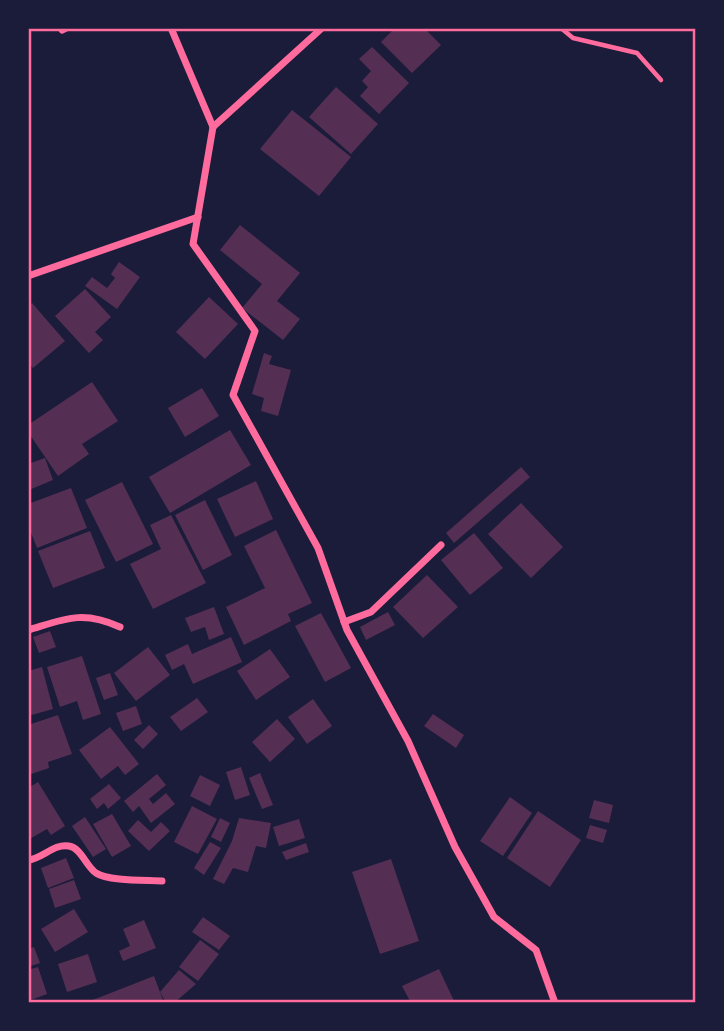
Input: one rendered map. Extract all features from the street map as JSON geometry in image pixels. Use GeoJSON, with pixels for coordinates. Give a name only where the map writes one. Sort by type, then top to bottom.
{"type":"FeatureCollection","features":[{"type":"Feature","properties":{"kind":"street"},"geometry":{"type":"LineString","coordinates":[[61,28],[66,28]]}},
{"type":"Feature","properties":{"kind":"street"},"geometry":{"type":"LineString","coordinates":[[171,28],[212,127],[193,244],[255,331],[233,395],[318,548],[344,622],[408,741],[455,847],[495,917],[536,950],[555,1003]]}},
{"type":"Feature","properties":{"kind":"street"},"geometry":{"type":"LineString","coordinates":[[212,127],[322,28]]}},
{"type":"Feature","properties":{"kind":"street"},"geometry":{"type":"LineString","coordinates":[[28,276],[198,217]]}},
{"type":"Feature","properties":{"kind":"street"},"geometry":{"type":"LineString","coordinates":[[344,622],[371,612],[441,545]]}},
{"type":"Feature","properties":{"kind":"street"},"geometry":{"type":"LineString","coordinates":[[28,630],[70,617],[96,618],[120,627]]}},
{"type":"Feature","properties":{"kind":"street"},"geometry":{"type":"LineString","coordinates":[[28,860],[66,845],[74,847],[90,868],[105,877],[162,881]]}},
{"type":"Feature","properties":{"kind":"path"},"geometry":{"type":"LineString","coordinates":[[561,28],[573,38],[637,53],[661,80]]}},
{"type":"Feature","properties":{"kind":"building"},"geometry":{"type":"Polygon","coordinates":[[[395,28],[424,28],[441,45],[412,73],[381,42],[395,28]]]}},
{"type":"Feature","properties":{"kind":"building"},"geometry":{"type":"Polygon","coordinates":[[[372,47],[409,83],[379,114],[360,96],[368,87],[362,81],[371,71],[359,59],[372,47]]]}},
{"type":"Feature","properties":{"kind":"building"},"geometry":{"type":"Polygon","coordinates":[[[336,87],[378,124],[351,154],[309,117],[336,87]]]}},
{"type":"Feature","properties":{"kind":"building"},"geometry":{"type":"Polygon","coordinates":[[[292,110],[351,157],[319,196],[260,149],[292,110]]]}},
{"type":"Feature","properties":{"kind":"building"},"geometry":{"type":"Polygon","coordinates":[[[240,225],[300,273],[277,301],[300,319],[283,340],[242,308],[262,284],[220,250],[240,225]]]}},
{"type":"Feature","properties":{"kind":"building"},"geometry":{"type":"Polygon","coordinates":[[[119,262],[140,277],[117,309],[85,286],[92,277],[107,288],[115,278],[111,274],[119,262]]]}},
{"type":"Feature","properties":{"kind":"building"},"geometry":{"type":"Polygon","coordinates":[[[85,289],[111,317],[95,332],[103,340],[89,353],[55,316],[85,289]]]}},
{"type":"Feature","properties":{"kind":"building"},"geometry":{"type":"Polygon","coordinates":[[[209,297],[238,324],[205,359],[176,332],[209,297]]]}},
{"type":"Feature","properties":{"kind":"building"},"geometry":{"type":"Polygon","coordinates":[[[32,303],[65,341],[33,368],[28,362],[28,307],[32,303]]]}},
{"type":"Feature","properties":{"kind":"building"},"geometry":{"type":"Polygon","coordinates":[[[264,353],[272,356],[269,364],[291,370],[278,416],[261,411],[264,398],[252,394],[264,353]]]}},
{"type":"Feature","properties":{"kind":"building"},"geometry":{"type":"Polygon","coordinates":[[[92,382],[118,421],[82,444],[89,454],[58,476],[28,432],[28,425],[92,382]]]}},
{"type":"Feature","properties":{"kind":"building"},"geometry":{"type":"Polygon","coordinates":[[[202,388],[219,416],[185,437],[168,408],[202,388]]]}},
{"type":"Feature","properties":{"kind":"building"},"geometry":{"type":"Polygon","coordinates":[[[230,430],[251,465],[170,513],[149,477],[230,430]]]}},
{"type":"Feature","properties":{"kind":"building"},"geometry":{"type":"Polygon","coordinates":[[[45,458],[53,480],[29,490],[28,464],[45,458]]]}},
{"type":"Feature","properties":{"kind":"building"},"geometry":{"type":"Polygon","coordinates":[[[521,467],[530,477],[454,543],[446,533],[521,467]]]}},
{"type":"Feature","properties":{"kind":"building"},"geometry":{"type":"Polygon","coordinates":[[[256,481],[273,519],[235,537],[217,499],[256,481]]]}},
{"type":"Feature","properties":{"kind":"building"},"geometry":{"type":"Polygon","coordinates":[[[122,482],[153,544],[116,562],[85,500],[122,482]]]}},
{"type":"Feature","properties":{"kind":"building"},"geometry":{"type":"Polygon","coordinates":[[[71,488],[87,528],[37,548],[28,525],[28,504],[71,488]]]}},
{"type":"Feature","properties":{"kind":"building"},"geometry":{"type":"Polygon","coordinates":[[[205,500],[232,555],[203,570],[175,515],[205,500]]]}},
{"type":"Feature","properties":{"kind":"building"},"geometry":{"type":"Polygon","coordinates":[[[521,503],[563,547],[531,578],[488,534],[521,503]]]}},
{"type":"Feature","properties":{"kind":"building"},"geometry":{"type":"Polygon","coordinates":[[[171,515],[206,583],[153,609],[130,564],[161,549],[150,525],[171,515]]]}},
{"type":"Feature","properties":{"kind":"building"},"geometry":{"type":"Polygon","coordinates":[[[276,530],[312,603],[288,614],[291,621],[244,645],[226,607],[265,588],[244,546],[276,530]]]}},
{"type":"Feature","properties":{"kind":"building"},"geometry":{"type":"Polygon","coordinates":[[[90,531],[105,568],[53,588],[38,551],[90,531]]]}},
{"type":"Feature","properties":{"kind":"building"},"geometry":{"type":"Polygon","coordinates":[[[474,533],[503,568],[470,595],[441,560],[474,533]]]}},
{"type":"Feature","properties":{"kind":"building"},"geometry":{"type":"Polygon","coordinates":[[[427,575],[458,607],[423,638],[393,607],[427,575]]]}},
{"type":"Feature","properties":{"kind":"building"},"geometry":{"type":"Polygon","coordinates":[[[214,607],[224,634],[209,640],[205,627],[191,632],[185,618],[214,607]]]}},
{"type":"Feature","properties":{"kind":"building"},"geometry":{"type":"Polygon","coordinates":[[[388,612],[395,625],[366,640],[360,627],[388,612]]]}},
{"type":"Feature","properties":{"kind":"building"},"geometry":{"type":"Polygon","coordinates":[[[321,613],[351,668],[325,682],[295,626],[321,613]]]}},
{"type":"Feature","properties":{"kind":"building"},"geometry":{"type":"Polygon","coordinates":[[[50,631],[56,647],[39,653],[33,637],[50,631]]]}},
{"type":"Feature","properties":{"kind":"building"},"geometry":{"type":"Polygon","coordinates":[[[231,637],[242,662],[193,684],[184,664],[172,670],[165,655],[188,644],[192,654],[231,637]]]}},
{"type":"Feature","properties":{"kind":"building"},"geometry":{"type":"Polygon","coordinates":[[[148,647],[170,675],[136,701],[114,673],[148,647]]]}},
{"type":"Feature","properties":{"kind":"building"},"geometry":{"type":"Polygon","coordinates":[[[270,649],[290,677],[256,700],[237,671],[270,649]]]}},
{"type":"Feature","properties":{"kind":"building"},"geometry":{"type":"Polygon","coordinates":[[[82,656],[101,714],[83,720],[77,701],[60,707],[47,667],[82,656]]]}},
{"type":"Feature","properties":{"kind":"building"},"geometry":{"type":"Polygon","coordinates":[[[42,667],[53,709],[28,716],[28,671],[42,667]]]}},
{"type":"Feature","properties":{"kind":"building"},"geometry":{"type":"Polygon","coordinates":[[[110,673],[118,695],[104,700],[96,678],[110,673]]]}},
{"type":"Feature","properties":{"kind":"building"},"geometry":{"type":"Polygon","coordinates":[[[197,698],[208,712],[181,731],[170,717],[197,698]]]}},
{"type":"Feature","properties":{"kind":"building"},"geometry":{"type":"Polygon","coordinates":[[[313,699],[332,726],[307,744],[288,717],[313,699]]]}},
{"type":"Feature","properties":{"kind":"building"},"geometry":{"type":"Polygon","coordinates":[[[136,706],[142,724],[123,731],[116,713],[136,706]]]}},
{"type":"Feature","properties":{"kind":"building"},"geometry":{"type":"Polygon","coordinates":[[[433,714],[464,735],[456,748],[424,726],[433,714]]]}},
{"type":"Feature","properties":{"kind":"building"},"geometry":{"type":"Polygon","coordinates":[[[58,715],[72,754],[48,762],[49,768],[28,775],[28,725],[58,715]]]}},
{"type":"Feature","properties":{"kind":"building"},"geometry":{"type":"Polygon","coordinates":[[[277,719],[295,739],[270,762],[252,742],[277,719]]]}},
{"type":"Feature","properties":{"kind":"building"},"geometry":{"type":"Polygon","coordinates":[[[149,725],[158,734],[143,749],[134,740],[149,725]]]}},
{"type":"Feature","properties":{"kind":"building"},"geometry":{"type":"Polygon","coordinates":[[[110,727],[139,764],[125,775],[118,766],[101,779],[79,750],[110,727]]]}},
{"type":"Feature","properties":{"kind":"building"},"geometry":{"type":"Polygon","coordinates":[[[241,767],[250,795],[235,800],[226,772],[241,767]]]}},
{"type":"Feature","properties":{"kind":"building"},"geometry":{"type":"Polygon","coordinates":[[[260,773],[273,805],[262,809],[249,778],[260,773]]]}},
{"type":"Feature","properties":{"kind":"building"},"geometry":{"type":"Polygon","coordinates":[[[157,774],[166,785],[149,799],[153,804],[166,793],[175,804],[151,823],[139,806],[133,812],[124,801],[157,774]]]}},
{"type":"Feature","properties":{"kind":"building"},"geometry":{"type":"Polygon","coordinates":[[[200,775],[220,785],[210,806],[190,796],[200,775]]]}},
{"type":"Feature","properties":{"kind":"building"},"geometry":{"type":"Polygon","coordinates":[[[38,782],[65,826],[51,835],[47,829],[28,840],[28,788],[38,782]]]}},
{"type":"Feature","properties":{"kind":"building"},"geometry":{"type":"Polygon","coordinates":[[[109,784],[121,798],[108,809],[104,803],[97,809],[90,799],[109,784]]]}},
{"type":"Feature","properties":{"kind":"building"},"geometry":{"type":"Polygon","coordinates":[[[510,797],[532,813],[503,856],[480,841],[510,797]]]}},
{"type":"Feature","properties":{"kind":"building"},"geometry":{"type":"Polygon","coordinates":[[[594,800],[613,805],[609,823],[589,818],[594,800]]]}},
{"type":"Feature","properties":{"kind":"building"},"geometry":{"type":"Polygon","coordinates":[[[192,806],[217,819],[198,854],[174,842],[192,806]]]}},
{"type":"Feature","properties":{"kind":"building"},"geometry":{"type":"Polygon","coordinates":[[[538,811],[581,840],[550,887],[507,858],[538,811]]]}},
{"type":"Feature","properties":{"kind":"building"},"geometry":{"type":"Polygon","coordinates":[[[112,814],[131,846],[112,857],[93,824],[112,814]]]}},
{"type":"Feature","properties":{"kind":"building"},"geometry":{"type":"Polygon","coordinates":[[[85,817],[106,849],[93,857],[72,826],[85,817]]]}},
{"type":"Feature","properties":{"kind":"building"},"geometry":{"type":"Polygon","coordinates":[[[220,818],[230,823],[221,842],[211,837],[220,818]]]}},
{"type":"Feature","properties":{"kind":"building"},"geometry":{"type":"Polygon","coordinates":[[[239,818],[271,823],[266,848],[256,846],[248,872],[233,868],[224,884],[213,879],[232,841],[239,818]]]}},
{"type":"Feature","properties":{"kind":"building"},"geometry":{"type":"Polygon","coordinates":[[[299,819],[305,838],[279,846],[273,827],[299,819]]]}},
{"type":"Feature","properties":{"kind":"building"},"geometry":{"type":"Polygon","coordinates":[[[138,820],[151,832],[161,822],[170,831],[149,851],[128,831],[138,820]]]}},
{"type":"Feature","properties":{"kind":"building"},"geometry":{"type":"Polygon","coordinates":[[[590,825],[607,830],[603,843],[586,838],[590,825]]]}},
{"type":"Feature","properties":{"kind":"building"},"geometry":{"type":"Polygon","coordinates":[[[210,842],[221,848],[204,875],[194,868],[210,842]]]}},
{"type":"Feature","properties":{"kind":"building"},"geometry":{"type":"Polygon","coordinates":[[[306,843],[309,852],[286,860],[282,852],[306,843]]]}},
{"type":"Feature","properties":{"kind":"building"},"geometry":{"type":"Polygon","coordinates":[[[66,858],[74,878],[48,888],[41,868],[66,858]]]}},
{"type":"Feature","properties":{"kind":"building"},"geometry":{"type":"Polygon","coordinates":[[[391,859],[419,941],[380,954],[352,872],[391,859]]]}},
{"type":"Feature","properties":{"kind":"building"},"geometry":{"type":"Polygon","coordinates":[[[74,880],[81,899],[55,908],[49,889],[74,880]]]}},
{"type":"Feature","properties":{"kind":"building"},"geometry":{"type":"Polygon","coordinates":[[[74,909],[88,932],[55,952],[41,929],[74,909]]]}},
{"type":"Feature","properties":{"kind":"building"},"geometry":{"type":"Polygon","coordinates":[[[203,917],[230,936],[219,950],[192,932],[203,917]]]}},
{"type":"Feature","properties":{"kind":"building"},"geometry":{"type":"Polygon","coordinates":[[[144,920],[156,948],[123,961],[119,951],[130,946],[123,929],[144,920]]]}},
{"type":"Feature","properties":{"kind":"building"},"geometry":{"type":"Polygon","coordinates":[[[200,940],[219,954],[198,981],[179,967],[200,940]]]}},
{"type":"Feature","properties":{"kind":"building"},"geometry":{"type":"Polygon","coordinates":[[[34,947],[40,963],[28,967],[28,949],[34,947]]]}},
{"type":"Feature","properties":{"kind":"building"},"geometry":{"type":"Polygon","coordinates":[[[88,954],[97,982],[67,992],[58,964],[88,954]]]}},
{"type":"Feature","properties":{"kind":"building"},"geometry":{"type":"Polygon","coordinates":[[[38,967],[47,994],[28,1001],[28,970],[38,967]]]}},
{"type":"Feature","properties":{"kind":"building"},"geometry":{"type":"Polygon","coordinates":[[[439,969],[455,1003],[411,1003],[402,986],[439,969]]]}},
{"type":"Feature","properties":{"kind":"building"},"geometry":{"type":"Polygon","coordinates":[[[179,970],[196,984],[174,1003],[166,1003],[160,992],[179,970]]]}},
{"type":"Feature","properties":{"kind":"building"},"geometry":{"type":"Polygon","coordinates":[[[154,976],[164,1003],[85,1003],[154,976]]]}}]}
